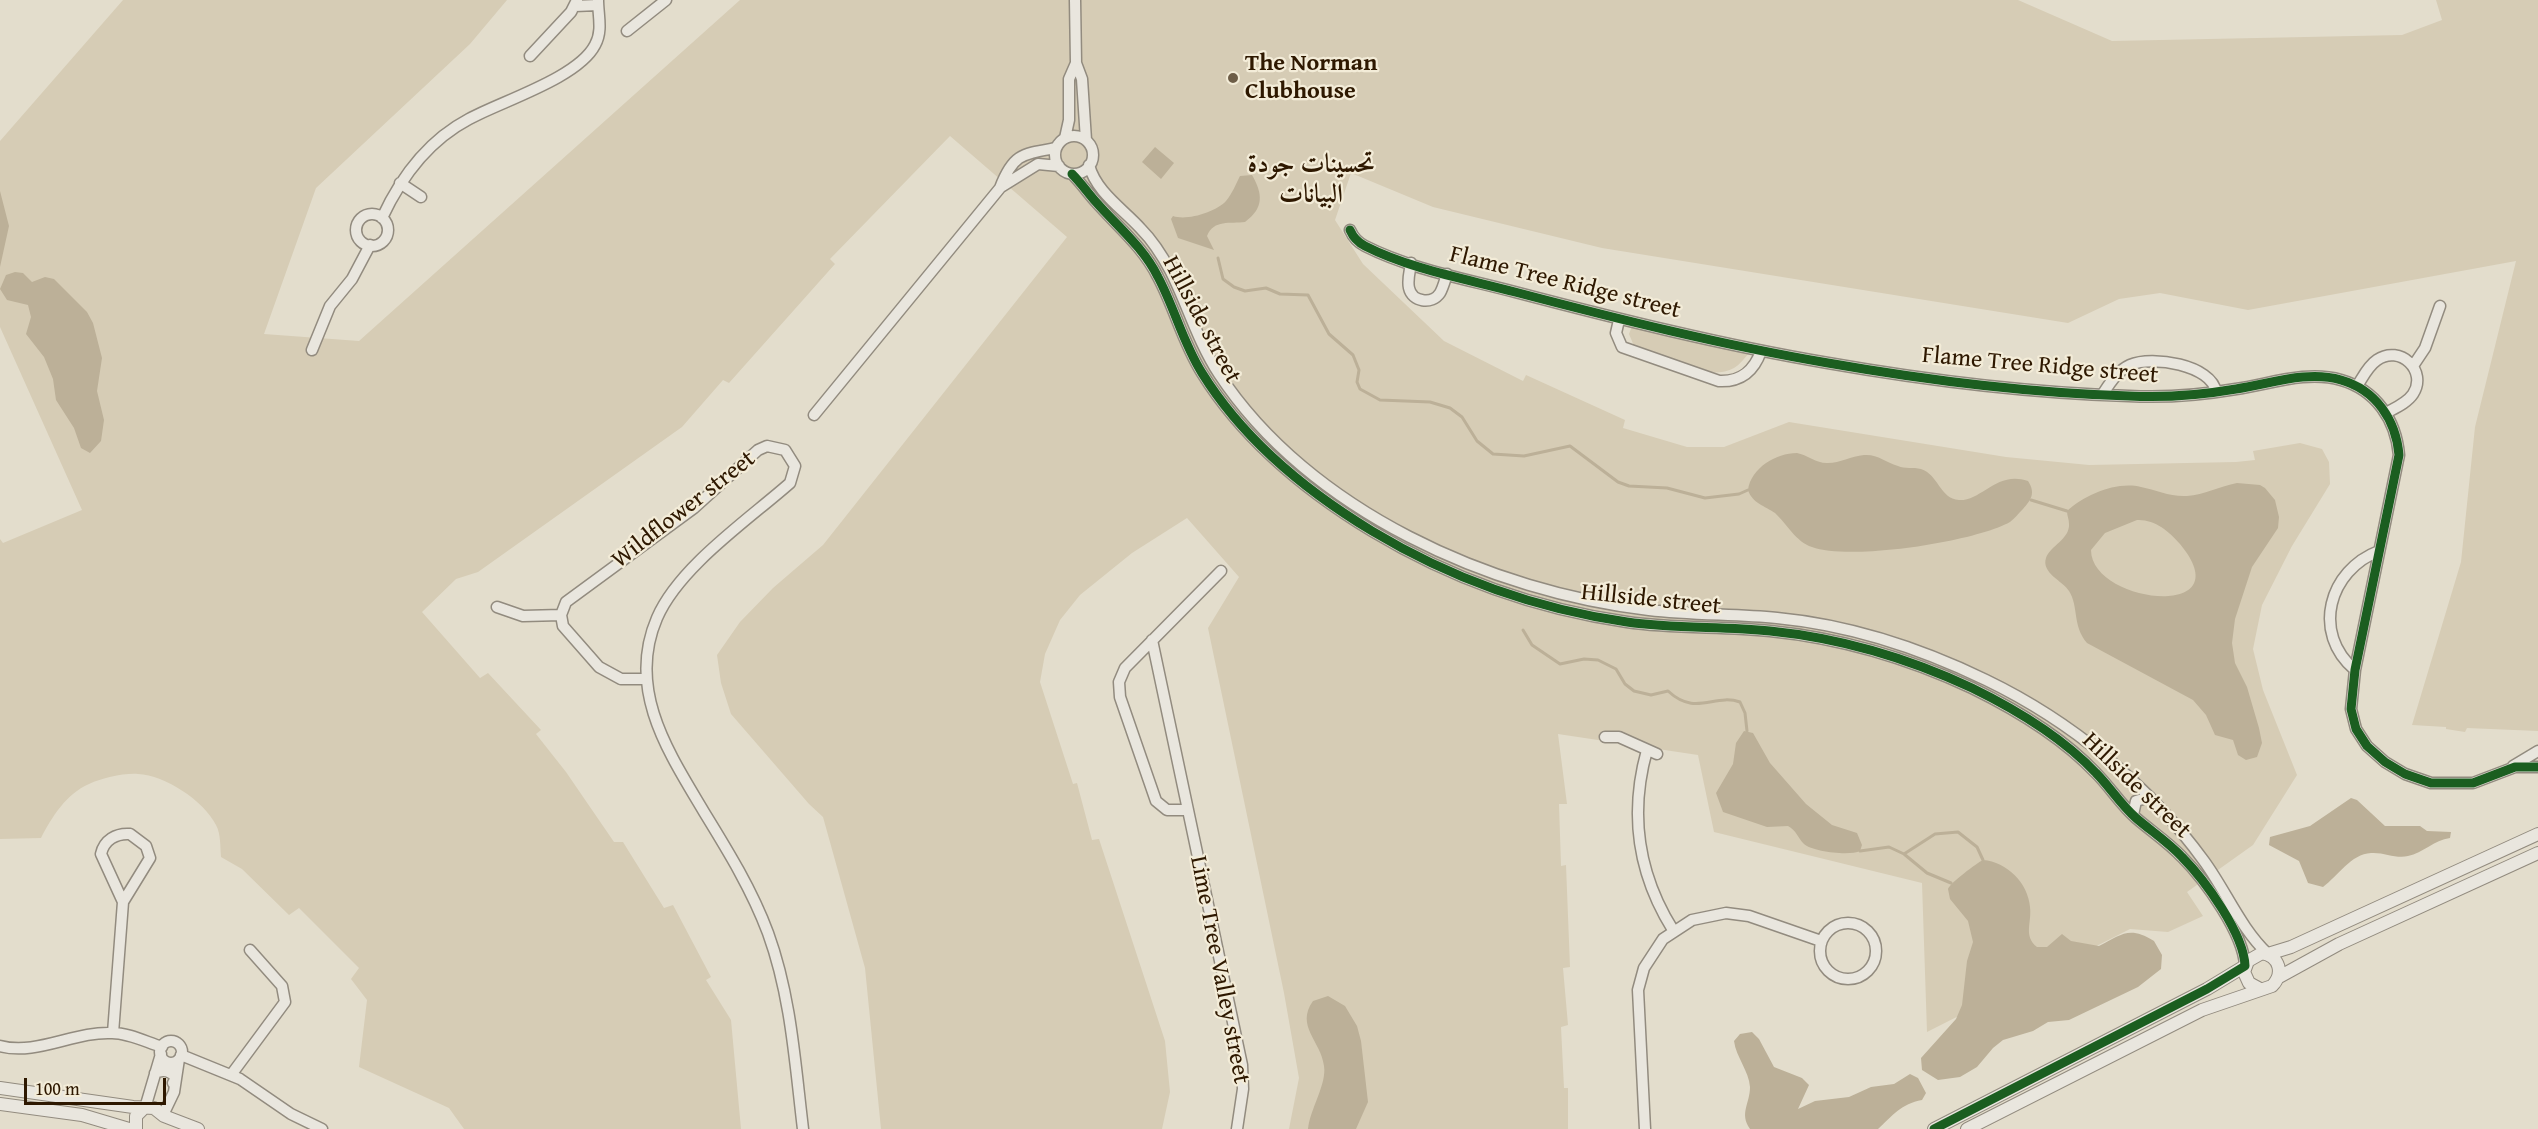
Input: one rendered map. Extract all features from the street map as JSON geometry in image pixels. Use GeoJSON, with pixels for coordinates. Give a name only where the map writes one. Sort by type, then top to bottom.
{"type":"FeatureCollection","features":[{"type":"Feature","properties":{"kind":"street"},"geometry":{"type":"LineString","coordinates":[[627,31],[666,0]]}},
{"type":"Feature","properties":{"kind":"street"},"geometry":{"type":"LineString","coordinates":[[1013,163],[1028,168],[1043,163],[1059,166],[1055,154],[1056,148],[1065,138],[1069,120],[1070,80],[1076,63],[1075,0]]}},
{"type":"Feature","properties":{"kind":"street"},"geometry":{"type":"LineString","coordinates":[[382,218],[400,183],[420,158],[456,127],[530,93],[585,58],[594,47],[600,34],[598,3],[576,3],[530,56]]}},
{"type":"Feature","properties":{"kind":"street","name":"Hillside street"},"geometry":{"type":"LineString","coordinates":[[1076,63],[1082,79],[1086,140],[1093,154],[1089,165],[1097,183],[1142,229],[1162,256],[1206,352],[1234,395],[1287,452],[1347,498],[1395,529],[1454,559],[1546,591],[1652,610],[1803,621],[1864,634],[1923,652],[1988,681],[2046,714],[2108,759],[2150,797],[2200,856],[2250,934],[2268,954]]}},
{"type":"Feature","properties":{"kind":"street"},"geometry":{"type":"LineString","coordinates":[[1065,138],[1076,136],[1086,140]]}},
{"type":"Feature","properties":{"kind":"street"},"geometry":{"type":"LineString","coordinates":[[814,415],[1001,187],[1013,163],[1027,153],[1056,148]]}},
{"type":"Feature","properties":{"kind":"street"},"geometry":{"type":"LineString","coordinates":[[1001,187],[1009,184],[1028,168],[1033,160],[1027,153]]}},
{"type":"Feature","properties":{"kind":"street"},"geometry":{"type":"LineString","coordinates":[[1071,174],[1082,172],[1089,165]]}},
{"type":"Feature","properties":{"kind":"street","name":"Hillside street"},"geometry":{"type":"LineString","coordinates":[[1059,166],[1071,174],[1132,238],[1150,262],[1167,295],[1191,354],[1223,404],[1268,453],[1340,510],[1398,546],[1445,569],[1542,604],[1642,624],[1742,629],[1801,635],[1861,647],[1919,666],[1984,694],[2053,735],[2096,773],[2133,815],[2181,855],[2202,880],[2239,940],[2245,966]]}},
{"type":"Feature","properties":{"kind":"street"},"geometry":{"type":"LineString","coordinates":[[400,183],[421,196]]}},
{"type":"Feature","properties":{"kind":"street"},"geometry":{"type":"LineString","coordinates":[[372,214],[382,218],[387,226],[386,236],[380,243],[370,245],[357,236],[359,221],[372,214]]}},
{"type":"Feature","properties":{"kind":"street","name":"Flame Tree Ridge street"},"geometry":{"type":"LineString","coordinates":[[1350,230],[1363,245],[1411,263],[1619,320],[1761,351],[1884,371],[2102,395],[2165,396],[2216,392],[2310,376],[2327,376],[2357,386],[2373,398],[2386,413],[2395,433],[2399,455],[2355,670],[2351,709],[2356,729],[2367,746],[2395,769],[2418,779],[2445,785],[2473,783],[2523,766],[2538,767]]}},
{"type":"Feature","properties":{"kind":"street"},"geometry":{"type":"LineString","coordinates":[[312,350],[330,306],[352,279],[370,245]]}},
{"type":"Feature","properties":{"kind":"street","name":"Flame Tree Ridge street"},"geometry":{"type":"LineString","coordinates":[[1411,263],[1409,286],[1413,295],[1420,300],[1430,300],[1438,296],[1446,274]]}},
{"type":"Feature","properties":{"kind":"street"},"geometry":{"type":"LineString","coordinates":[[2413,366],[2425,348],[2440,306]]}},
{"type":"Feature","properties":{"kind":"street","name":"Flame Tree Ridge street"},"geometry":{"type":"LineString","coordinates":[[1619,320],[1616,333],[1622,346],[1719,381],[1734,380],[1747,374],[1757,363],[1761,351]]}},
{"type":"Feature","properties":{"kind":"street"},"geometry":{"type":"LineString","coordinates":[[2357,386],[2373,363],[2386,356],[2401,357],[2413,366],[2417,379],[2414,393],[2386,413]]}},
{"type":"Feature","properties":{"kind":"street"},"geometry":{"type":"LineString","coordinates":[[2102,395],[2113,378],[2125,367],[2148,361],[2175,364],[2202,374],[2212,381],[2216,392]]}},
{"type":"Feature","properties":{"kind":"street","name":"Wildflower street"},"geometry":{"type":"LineString","coordinates":[[561,615],[571,597],[694,508],[758,450],[767,446],[785,450],[795,465],[790,483],[691,570],[667,599],[651,634],[646,679],[649,699],[660,734],[727,849],[767,931],[785,988],[803,1129]]}},
{"type":"Feature","properties":{"kind":"street"},"geometry":{"type":"LineString","coordinates":[[1340,510],[1347,498]]}},
{"type":"Feature","properties":{"kind":"street"},"geometry":{"type":"LineString","coordinates":[[2355,670],[2345,662],[2333,640],[2330,628],[2331,605],[2338,584],[2351,567],[2379,550]]}},
{"type":"Feature","properties":{"kind":"street"},"geometry":{"type":"LineString","coordinates":[[1188,810],[1167,810],[1156,801],[1120,697],[1119,682],[1125,668],[1221,571]]}},
{"type":"Feature","properties":{"kind":"street"},"geometry":{"type":"LineString","coordinates":[[497,607],[523,616],[561,615],[566,632],[604,671],[621,679],[646,679]]}},
{"type":"Feature","properties":{"kind":"street","name":"Lime Tree Valley street"},"geometry":{"type":"LineString","coordinates":[[1152,640],[1242,1065],[1243,1089],[1237,1129]]}},
{"type":"Feature","properties":{"kind":"street"},"geometry":{"type":"LineString","coordinates":[[1605,737],[1619,737],[1652,752],[1637,801],[1641,852],[1650,885],[1673,930]]}},
{"type":"Feature","properties":{"kind":"street","name":"Flame Tree Ridge street"},"geometry":{"type":"LineString","coordinates":[[2508,770],[2538,752]]}},
{"type":"Feature","properties":{"kind":"street"},"geometry":{"type":"LineString","coordinates":[[2133,815],[2136,801],[2150,797]]}},
{"type":"Feature","properties":{"kind":"street"},"geometry":{"type":"LineString","coordinates":[[113,1033],[123,902],[150,858],[149,850],[140,839],[125,834],[106,843],[101,854],[123,902]]}},
{"type":"Feature","properties":{"kind":"street"},"geometry":{"type":"LineString","coordinates":[[1934,1129],[2207,989],[2245,966],[2252,957],[2291,947],[2538,834]]}},
{"type":"Feature","properties":{"kind":"street"},"geometry":{"type":"LineString","coordinates":[[1967,1129],[2202,1010],[2272,986],[2279,977],[2338,944],[2538,854]]}},
{"type":"Feature","properties":{"kind":"street"},"geometry":{"type":"LineString","coordinates":[[1645,1129],[1638,990],[1648,957],[1673,930],[1703,916],[1726,913],[1749,916],[1821,941]]}},
{"type":"Feature","properties":{"kind":"street"},"geometry":{"type":"LineString","coordinates":[[1840,923],[1859,925],[1873,938],[1876,957],[1865,974],[1853,979],[1839,978],[1828,971],[1821,960],[1821,941],[1828,930],[1840,923]]}},
{"type":"Feature","properties":{"kind":"street"},"geometry":{"type":"LineString","coordinates":[[231,1075],[285,1002],[282,986],[250,950]]}},
{"type":"Feature","properties":{"kind":"street"},"geometry":{"type":"LineString","coordinates":[[2268,954],[2279,966],[2279,977]]}},
{"type":"Feature","properties":{"kind":"street"},"geometry":{"type":"LineString","coordinates":[[2245,966],[2246,978],[2260,989]]}},
{"type":"Feature","properties":{"kind":"street"},"geometry":{"type":"LineString","coordinates":[[0,1046],[22,1048],[83,1036],[113,1033],[161,1051],[167,1062],[180,1057],[231,1075],[291,1114],[322,1129]]}},
{"type":"Feature","properties":{"kind":"street"},"geometry":{"type":"LineString","coordinates":[[136,1129],[136,1116],[145,1108],[161,1051],[168,1042],[176,1042],[181,1048],[180,1057],[176,1078],[171,1085],[170,1100],[164,1120]]}},
{"type":"Feature","properties":{"kind":"street"},"geometry":{"type":"LineString","coordinates":[[155,1073],[166,1071],[176,1078]]}},
{"type":"Feature","properties":{"kind":"street"},"geometry":{"type":"LineString","coordinates":[[0,1088],[145,1108],[154,1107],[164,1120],[198,1129]]}},
{"type":"Feature","properties":{"kind":"street"},"geometry":{"type":"LineString","coordinates":[[0,1104],[82,1115],[129,1129]]}},
{"type":"Feature","properties":{"kind":"shaded area"},"geometry":{"type":"Polygon","coordinates":[[[123,0],[507,0],[470,44],[316,188],[264,334],[359,341],[740,0],[2018,0],[2112,41],[2402,35],[2442,20],[2436,0],[2538,0],[2538,731],[2467,728],[2465,732],[2446,729],[2446,727],[2412,725],[2461,562],[2475,427],[2516,261],[2248,310],[2160,293],[2119,299],[2068,323],[1602,248],[1433,207],[1351,173],[1335,220],[1363,264],[1444,341],[1523,381],[1526,375],[1625,420],[1623,428],[1687,447],[1724,447],[1789,422],[2006,457],[2089,465],[2236,462],[2255,460],[2253,451],[2300,443],[2322,449],[2329,462],[2330,484],[2292,546],[2262,605],[2253,649],[2263,690],[2297,775],[2253,845],[2187,892],[2203,916],[2168,932],[2130,929],[1927,1032],[1922,883],[1714,832],[1698,755],[1558,734],[1567,804],[1559,804],[1561,866],[1566,865],[1570,967],[1563,968],[1568,1025],[1561,1027],[1564,1088],[1568,1088],[1568,1129],[1289,1129],[1299,1078],[1284,993],[1208,628],[1239,577],[1187,518],[1132,553],[1080,595],[1060,620],[1045,654],[1040,682],[1073,784],[1077,783],[1092,840],[1099,839],[1165,1041],[1170,1092],[1162,1129],[881,1129],[865,968],[823,817],[731,714],[721,683],[717,655],[740,622],[773,588],[823,545],[1067,237],[950,136],[830,259],[835,264],[729,383],[723,380],[682,427],[478,572],[456,579],[422,612],[480,678],[488,673],[541,730],[536,734],[566,772],[614,842],[623,842],[664,908],[673,905],[711,977],[706,980],[731,1020],[741,1129],[464,1129],[449,1108],[359,1067],[367,1000],[351,979],[359,968],[299,908],[289,915],[242,869],[221,857],[220,836],[216,825],[203,807],[183,791],[149,775],[132,774],[107,778],[89,784],[73,794],[55,814],[41,838],[0,839],[0,539],[3,543],[82,510],[0,327],[0,141],[123,0]]]}},
{"type":"Feature","properties":{"kind":"shaded area"},"geometry":{"type":"Polygon","coordinates":[[[1155,147],[1174,163],[1161,179],[1142,162],[1155,147]]]}},
{"type":"Feature","properties":{"kind":"shaded area"},"geometry":{"type":"Polygon","coordinates":[[[1252,175],[1260,195],[1256,211],[1245,222],[1223,223],[1214,227],[1207,236],[1214,250],[1178,238],[1171,219],[1173,216],[1193,216],[1215,209],[1228,198],[1240,176],[1252,175]]]}},
{"type":"Feature","properties":{"kind":"shaded area"},"geometry":{"type":"Polygon","coordinates":[[[0,191],[9,226],[0,267],[0,191]]]}},
{"type":"Feature","properties":{"kind":"shaded area"},"geometry":{"type":"Polygon","coordinates":[[[15,272],[23,273],[32,282],[45,277],[54,279],[87,312],[93,323],[102,358],[97,391],[104,420],[101,441],[90,453],[81,448],[74,428],[56,400],[53,379],[44,357],[26,334],[31,317],[28,305],[7,300],[0,289],[6,275],[15,272]]]}},
{"type":"Feature","properties":{"kind":"shaded area"},"geometry":{"type":"Polygon","coordinates":[[[1632,326],[1751,351],[1741,363],[1723,372],[1697,370],[1634,346],[1629,334],[1632,326]]]}},
{"type":"Feature","properties":{"kind":"shaded area"},"geometry":{"type":"Polygon","coordinates":[[[1797,453],[1824,463],[1869,455],[1901,467],[1921,469],[1927,472],[1953,499],[1967,499],[2007,479],[2028,481],[2032,489],[2032,496],[2026,506],[2010,522],[1969,536],[1882,551],[1830,551],[1806,545],[1775,513],[1756,501],[1748,490],[1754,475],[1766,463],[1781,456],[1797,453]]]}},
{"type":"Feature","properties":{"kind":"shaded area"},"geometry":{"type":"Polygon","coordinates":[[[2231,484],[2260,485],[2265,488],[2275,500],[2279,517],[2278,528],[2252,567],[2235,619],[2232,643],[2235,663],[2247,687],[2262,743],[2257,757],[2246,760],[2238,755],[2233,740],[2215,735],[2206,715],[2193,700],[2087,643],[2079,630],[2074,603],[2069,591],[2049,572],[2045,563],[2048,554],[2066,534],[2069,522],[2067,511],[2101,491],[2131,486],[2187,496],[2231,484]],[[2137,520],[2105,533],[2091,550],[2097,568],[2114,583],[2136,592],[2160,596],[2180,594],[2193,585],[2195,569],[2180,544],[2171,535],[2161,527],[2137,520]]]}},
{"type":"Feature","properties":{"kind":"shaded area"},"geometry":{"type":"Polygon","coordinates":[[[1744,731],[1753,733],[1770,763],[1806,804],[1832,825],[1857,833],[1862,845],[1860,851],[1840,853],[1815,849],[1804,844],[1788,826],[1767,827],[1723,812],[1716,793],[1733,764],[1736,743],[1744,731]]]}},
{"type":"Feature","properties":{"kind":"shaded area"},"geometry":{"type":"Polygon","coordinates":[[[2351,798],[2357,800],[2385,826],[2420,826],[2427,831],[2451,832],[2450,838],[2408,856],[2364,854],[2351,861],[2323,887],[2308,883],[2299,861],[2269,845],[2270,837],[2310,826],[2351,798]]]}},
{"type":"Feature","properties":{"kind":"shaded area"},"geometry":{"type":"Polygon","coordinates":[[[1983,860],[2008,869],[2021,882],[2030,907],[2029,934],[2037,947],[2047,947],[2062,934],[2071,941],[2099,946],[2125,933],[2138,933],[2154,941],[2162,955],[2161,969],[2138,987],[2069,1020],[2048,1022],[2033,1031],[2003,1040],[1977,1067],[1960,1077],[1938,1080],[1922,1070],[1921,1058],[1956,1019],[1962,1005],[1967,961],[1973,942],[1968,921],[1950,899],[1948,889],[1958,878],[1983,860]]]}},
{"type":"Feature","properties":{"kind":"shaded area"},"geometry":{"type":"Polygon","coordinates":[[[1328,996],[1345,1006],[1357,1026],[1361,1041],[1368,1102],[1356,1129],[1308,1129],[1321,1089],[1324,1066],[1308,1026],[1308,1010],[1313,1001],[1328,996]]]}},
{"type":"Feature","properties":{"kind":"shaded area"},"geometry":{"type":"Polygon","coordinates":[[[1752,1032],[1759,1039],[1774,1067],[1802,1078],[1809,1085],[1798,1109],[1815,1101],[1849,1097],[1871,1087],[1894,1084],[1910,1074],[1918,1078],[1926,1093],[1922,1100],[1903,1107],[1878,1129],[1750,1129],[1745,1118],[1750,1093],[1749,1081],[1734,1041],[1740,1034],[1752,1032]]]}},
{"type":"Feature","properties":{"kind":"waterway"},"geometry":{"type":"LineString","coordinates":[[1218,258],[1223,279],[1234,287],[1245,291],[1266,288],[1280,294],[1308,295],[1329,334],[1353,355],[1359,370],[1357,382],[1360,389],[1380,400],[1430,402],[1450,408],[1462,417],[1477,441],[1493,454],[1524,456],[1570,446],[1618,482],[1629,486],[1667,488],[1705,498],[1739,494],[1748,490]]}},
{"type":"Feature","properties":{"kind":"waterway"},"geometry":{"type":"LineString","coordinates":[[2031,500],[2067,511]]}},
{"type":"Feature","properties":{"kind":"waterway"},"geometry":{"type":"LineString","coordinates":[[1523,630],[1532,645],[1560,664],[1584,659],[1598,660],[1616,669],[1625,684],[1634,691],[1651,695],[1668,691],[1678,699],[1696,704],[1722,700],[1740,702],[1745,713],[1747,731]]}},
{"type":"Feature","properties":{"kind":"waterway"},"geometry":{"type":"LineString","coordinates":[[1860,851],[1889,847],[1904,854],[1935,834],[1958,832],[1977,847],[1983,860]]}},
{"type":"Feature","properties":{"kind":"waterway"},"geometry":{"type":"LineString","coordinates":[[1904,854],[1927,873],[1951,883]]}},
{"type":"Feature","properties":{"kind":"cycle path"},"geometry":{"type":"LineString","coordinates":[[1072,174],[1138,247],[1152,266],[1195,362],[1218,397],[1237,420],[1256,441],[1300,481],[1372,531],[1463,577],[1560,609],[1645,624],[1752,629],[1796,634],[1873,651],[1948,677],[1989,696],[2054,736],[2083,760],[2131,813],[2171,846],[2191,867],[2212,893],[2231,924],[2243,953],[2245,966],[2207,989],[1934,1129]]}},
{"type":"Feature","properties":{"kind":"cycle path"},"geometry":{"type":"LineString","coordinates":[[1350,230],[1352,235],[1365,246],[1438,273],[1710,340],[1865,369],[2016,389],[2142,397],[2210,393],[2315,376],[2341,380],[2353,385],[2364,391],[2382,408],[2394,430],[2399,455],[2355,670],[2351,709],[2356,729],[2367,746],[2385,762],[2405,774],[2431,783],[2473,783],[2515,767],[2538,767]]}},
{"type":"Feature","properties":{"kind":"place","name":"The Norman Clubhouse"},"geometry":{"type":"Point","coordinates":[1233,78]}},
{"type":"Feature","properties":{"kind":"district","name":"تحسينات جودة البيانات"},"geometry":{"type":"Point","coordinates":[1311,180]}}]}
